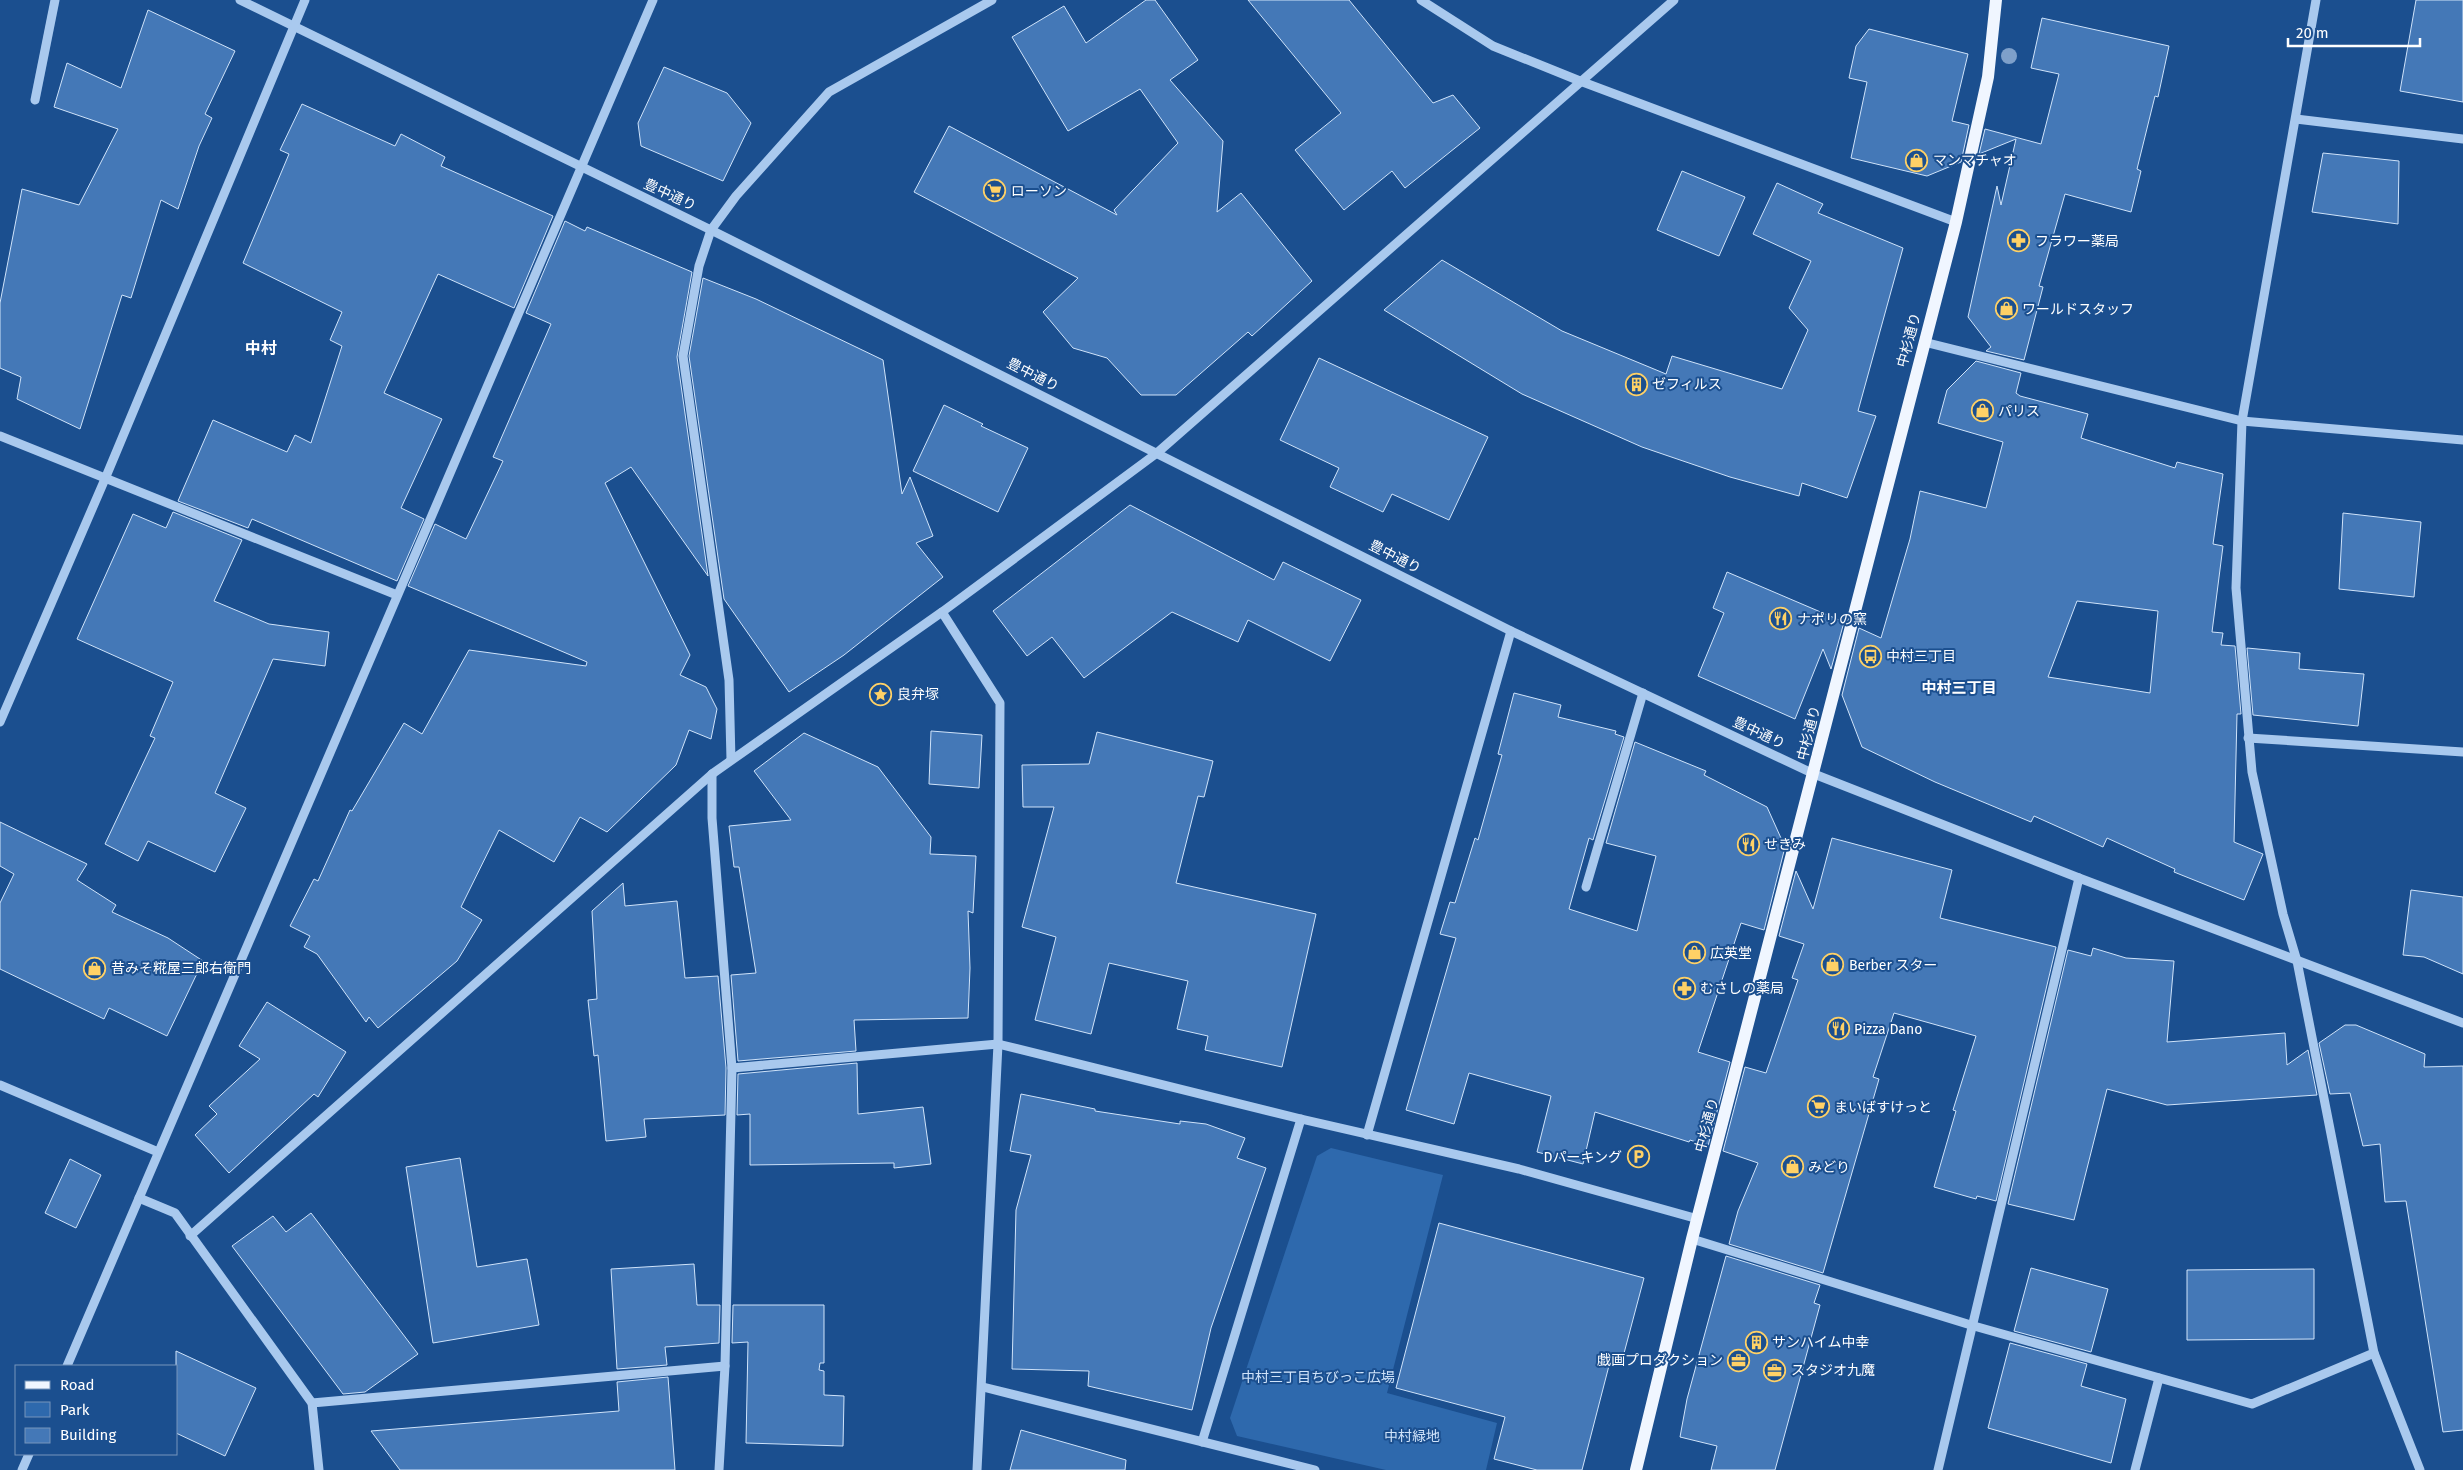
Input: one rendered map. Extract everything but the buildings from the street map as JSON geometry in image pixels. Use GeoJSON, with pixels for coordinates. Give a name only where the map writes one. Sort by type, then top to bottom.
{"type":"FeatureCollection","features":[{"type":"Feature","properties":{"kind":"main road","name":"中杉通り"},"geometry":{"type":"LineString","coordinates":[[1636,1470],[1692,1239],[1956,222],[1988,77],[1996,0]]}},
{"type":"Feature","properties":{"kind":"street"},"geometry":{"type":"LineString","coordinates":[[35,100],[55,0]]}},
{"type":"Feature","properties":{"kind":"street","name":"豊中通り"},"geometry":{"type":"LineString","coordinates":[[240,0],[711,230],[1511,631],[1814,774],[2079,878],[2463,1023]]}},
{"type":"Feature","properties":{"kind":"street"},"geometry":{"type":"LineString","coordinates":[[0,722],[105,479],[305,0]]}},
{"type":"Feature","properties":{"kind":"street"},"geometry":{"type":"LineString","coordinates":[[66,1365],[653,0]]}},
{"type":"Feature","properties":{"kind":"street"},"geometry":{"type":"LineString","coordinates":[[731,760],[729,680],[683,356],[699,266],[711,230],[736,196],[829,92],[992,0]]}},
{"type":"Feature","properties":{"kind":"street"},"geometry":{"type":"LineString","coordinates":[[1421,0],[1493,46],[1580,81],[1956,222]]}},
{"type":"Feature","properties":{"kind":"street"},"geometry":{"type":"LineString","coordinates":[[190,1236],[712,774],[942,612],[1157,453],[1674,0]]}},
{"type":"Feature","properties":{"kind":"street"},"geometry":{"type":"LineString","coordinates":[[2316,0],[2242,421],[2236,588],[2252,772],[2283,914],[2297,961],[2374,1353],[2420,1470]]}},
{"type":"Feature","properties":{"kind":"street"},"geometry":{"type":"LineString","coordinates":[[2296,119],[2463,139]]}},
{"type":"Feature","properties":{"kind":"street"},"geometry":{"type":"LineString","coordinates":[[1924,342],[2242,421],[2463,440]]}},
{"type":"Feature","properties":{"kind":"street"},"geometry":{"type":"LineString","coordinates":[[0,436],[397,595]]}},
{"type":"Feature","properties":{"kind":"street"},"geometry":{"type":"LineString","coordinates":[[942,612],[1000,704],[998,1044],[983,1387],[977,1470]]}},
{"type":"Feature","properties":{"kind":"street"},"geometry":{"type":"LineString","coordinates":[[1367,1135],[1511,631]]}},
{"type":"Feature","properties":{"kind":"street"},"geometry":{"type":"LineString","coordinates":[[1586,887],[1643,693]]}},
{"type":"Feature","properties":{"kind":"street"},"geometry":{"type":"LineString","coordinates":[[2248,738],[2463,752]]}},
{"type":"Feature","properties":{"kind":"street"},"geometry":{"type":"LineString","coordinates":[[712,774],[712,818],[732,1068],[725,1366],[718,1470]]}},
{"type":"Feature","properties":{"kind":"street"},"geometry":{"type":"LineString","coordinates":[[1938,1470],[1974,1326],[2079,878]]}},
{"type":"Feature","properties":{"kind":"street"},"geometry":{"type":"LineString","coordinates":[[732,1068],[998,1044],[1367,1135],[1519,1169],[1698,1219]]}},
{"type":"Feature","properties":{"kind":"street"},"geometry":{"type":"LineString","coordinates":[[0,1084],[158,1152]]}},
{"type":"Feature","properties":{"kind":"street"},"geometry":{"type":"LineString","coordinates":[[1202,1442],[1301,1119]]}},
{"type":"Feature","properties":{"kind":"street"},"geometry":{"type":"LineString","coordinates":[[139,1198],[175,1213],[312,1403],[319,1470]]}},
{"type":"Feature","properties":{"kind":"street"},"geometry":{"type":"LineString","coordinates":[[1692,1239],[1974,1326],[2252,1404],[2374,1353]]}},
{"type":"Feature","properties":{"kind":"street"},"geometry":{"type":"LineString","coordinates":[[312,1403],[725,1366]]}},
{"type":"Feature","properties":{"kind":"street"},"geometry":{"type":"LineString","coordinates":[[2135,1470],[2159,1378]]}},
{"type":"Feature","properties":{"kind":"street"},"geometry":{"type":"LineString","coordinates":[[983,1387],[1315,1470]]}},
{"type":"Feature","properties":{"kind":"street"},"geometry":{"type":"LineString","coordinates":[[22,1470],[29,1455]]}},
{"type":"Feature","properties":{"kind":"green space","name":"中村三丁目ちびっこ広場"},"geometry":{"type":"Polygon","coordinates":[[[1331,1148],[1443,1175],[1387,1393],[1497,1423],[1486,1470],[1386,1470],[1237,1436],[1230,1418],[1317,1156],[1331,1148]]]}},
{"type":"Feature","properties":{"kind":"place","name":"マンマチャオ"},"geometry":{"type":"Point","coordinates":[1917,160]}},
{"type":"Feature","properties":{"kind":"place","name":"ローソン"},"geometry":{"type":"Point","coordinates":[995,191]}},
{"type":"Feature","properties":{"kind":"place","name":"フラワー薬局"},"geometry":{"type":"Point","coordinates":[2019,241]}},
{"type":"Feature","properties":{"kind":"place","name":"ワールドスタッフ"},"geometry":{"type":"Point","coordinates":[2006,309]}},
{"type":"Feature","properties":{"kind":"place","name":"ゼフィルス"},"geometry":{"type":"Point","coordinates":[1636,384]}},
{"type":"Feature","properties":{"kind":"place","name":"パリス"},"geometry":{"type":"Point","coordinates":[1982,411]}},
{"type":"Feature","properties":{"kind":"place","name":"ナポリの窯"},"geometry":{"type":"Point","coordinates":[1781,619]}},
{"type":"Feature","properties":{"kind":"place","name":"中村三丁目"},"geometry":{"type":"Point","coordinates":[1870,656]}},
{"type":"Feature","properties":{"kind":"place","name":"良弁塚"},"geometry":{"type":"Point","coordinates":[881,694]}},
{"type":"Feature","properties":{"kind":"place","name":"せきみ"},"geometry":{"type":"Point","coordinates":[1748,844]}},
{"type":"Feature","properties":{"kind":"place","name":"広英堂"},"geometry":{"type":"Point","coordinates":[1694,953]}},
{"type":"Feature","properties":{"kind":"place","name":"Berber スター"},"geometry":{"type":"Point","coordinates":[1833,965]}},
{"type":"Feature","properties":{"kind":"place","name":"昔みそ糀屋三郎右衛門"},"geometry":{"type":"Point","coordinates":[95,968]}},
{"type":"Feature","properties":{"kind":"place","name":"むさしの薬局"},"geometry":{"type":"Point","coordinates":[1684,988]}},
{"type":"Feature","properties":{"kind":"place","name":"Pizza Dano"},"geometry":{"type":"Point","coordinates":[1838,1029]}},
{"type":"Feature","properties":{"kind":"place","name":"まいばすけっと"},"geometry":{"type":"Point","coordinates":[1818,1107]}},
{"type":"Feature","properties":{"kind":"place","name":"Dパーキング"},"geometry":{"type":"Point","coordinates":[1638,1157]}},
{"type":"Feature","properties":{"kind":"place","name":"みどり"},"geometry":{"type":"Point","coordinates":[1792,1167]}},
{"type":"Feature","properties":{"kind":"place","name":"サンハイム中幸"},"geometry":{"type":"Point","coordinates":[1756,1342]}},
{"type":"Feature","properties":{"kind":"place","name":"戯画プロダクション"},"geometry":{"type":"Point","coordinates":[1739,1360]}},
{"type":"Feature","properties":{"kind":"place","name":"スタジオ九魔"},"geometry":{"type":"Point","coordinates":[1775,1370]}},
{"type":"Feature","properties":{"kind":"district","name":"中村"},"geometry":{"type":"Point","coordinates":[261,348]}},
{"type":"Feature","properties":{"kind":"district","name":"中村三丁目"},"geometry":{"type":"Point","coordinates":[1959,688]}},
{"type":"Feature","properties":{"kind":"park label","name":"中村緑地"},"geometry":{"type":"Point","coordinates":[1412,1436]}}]}
